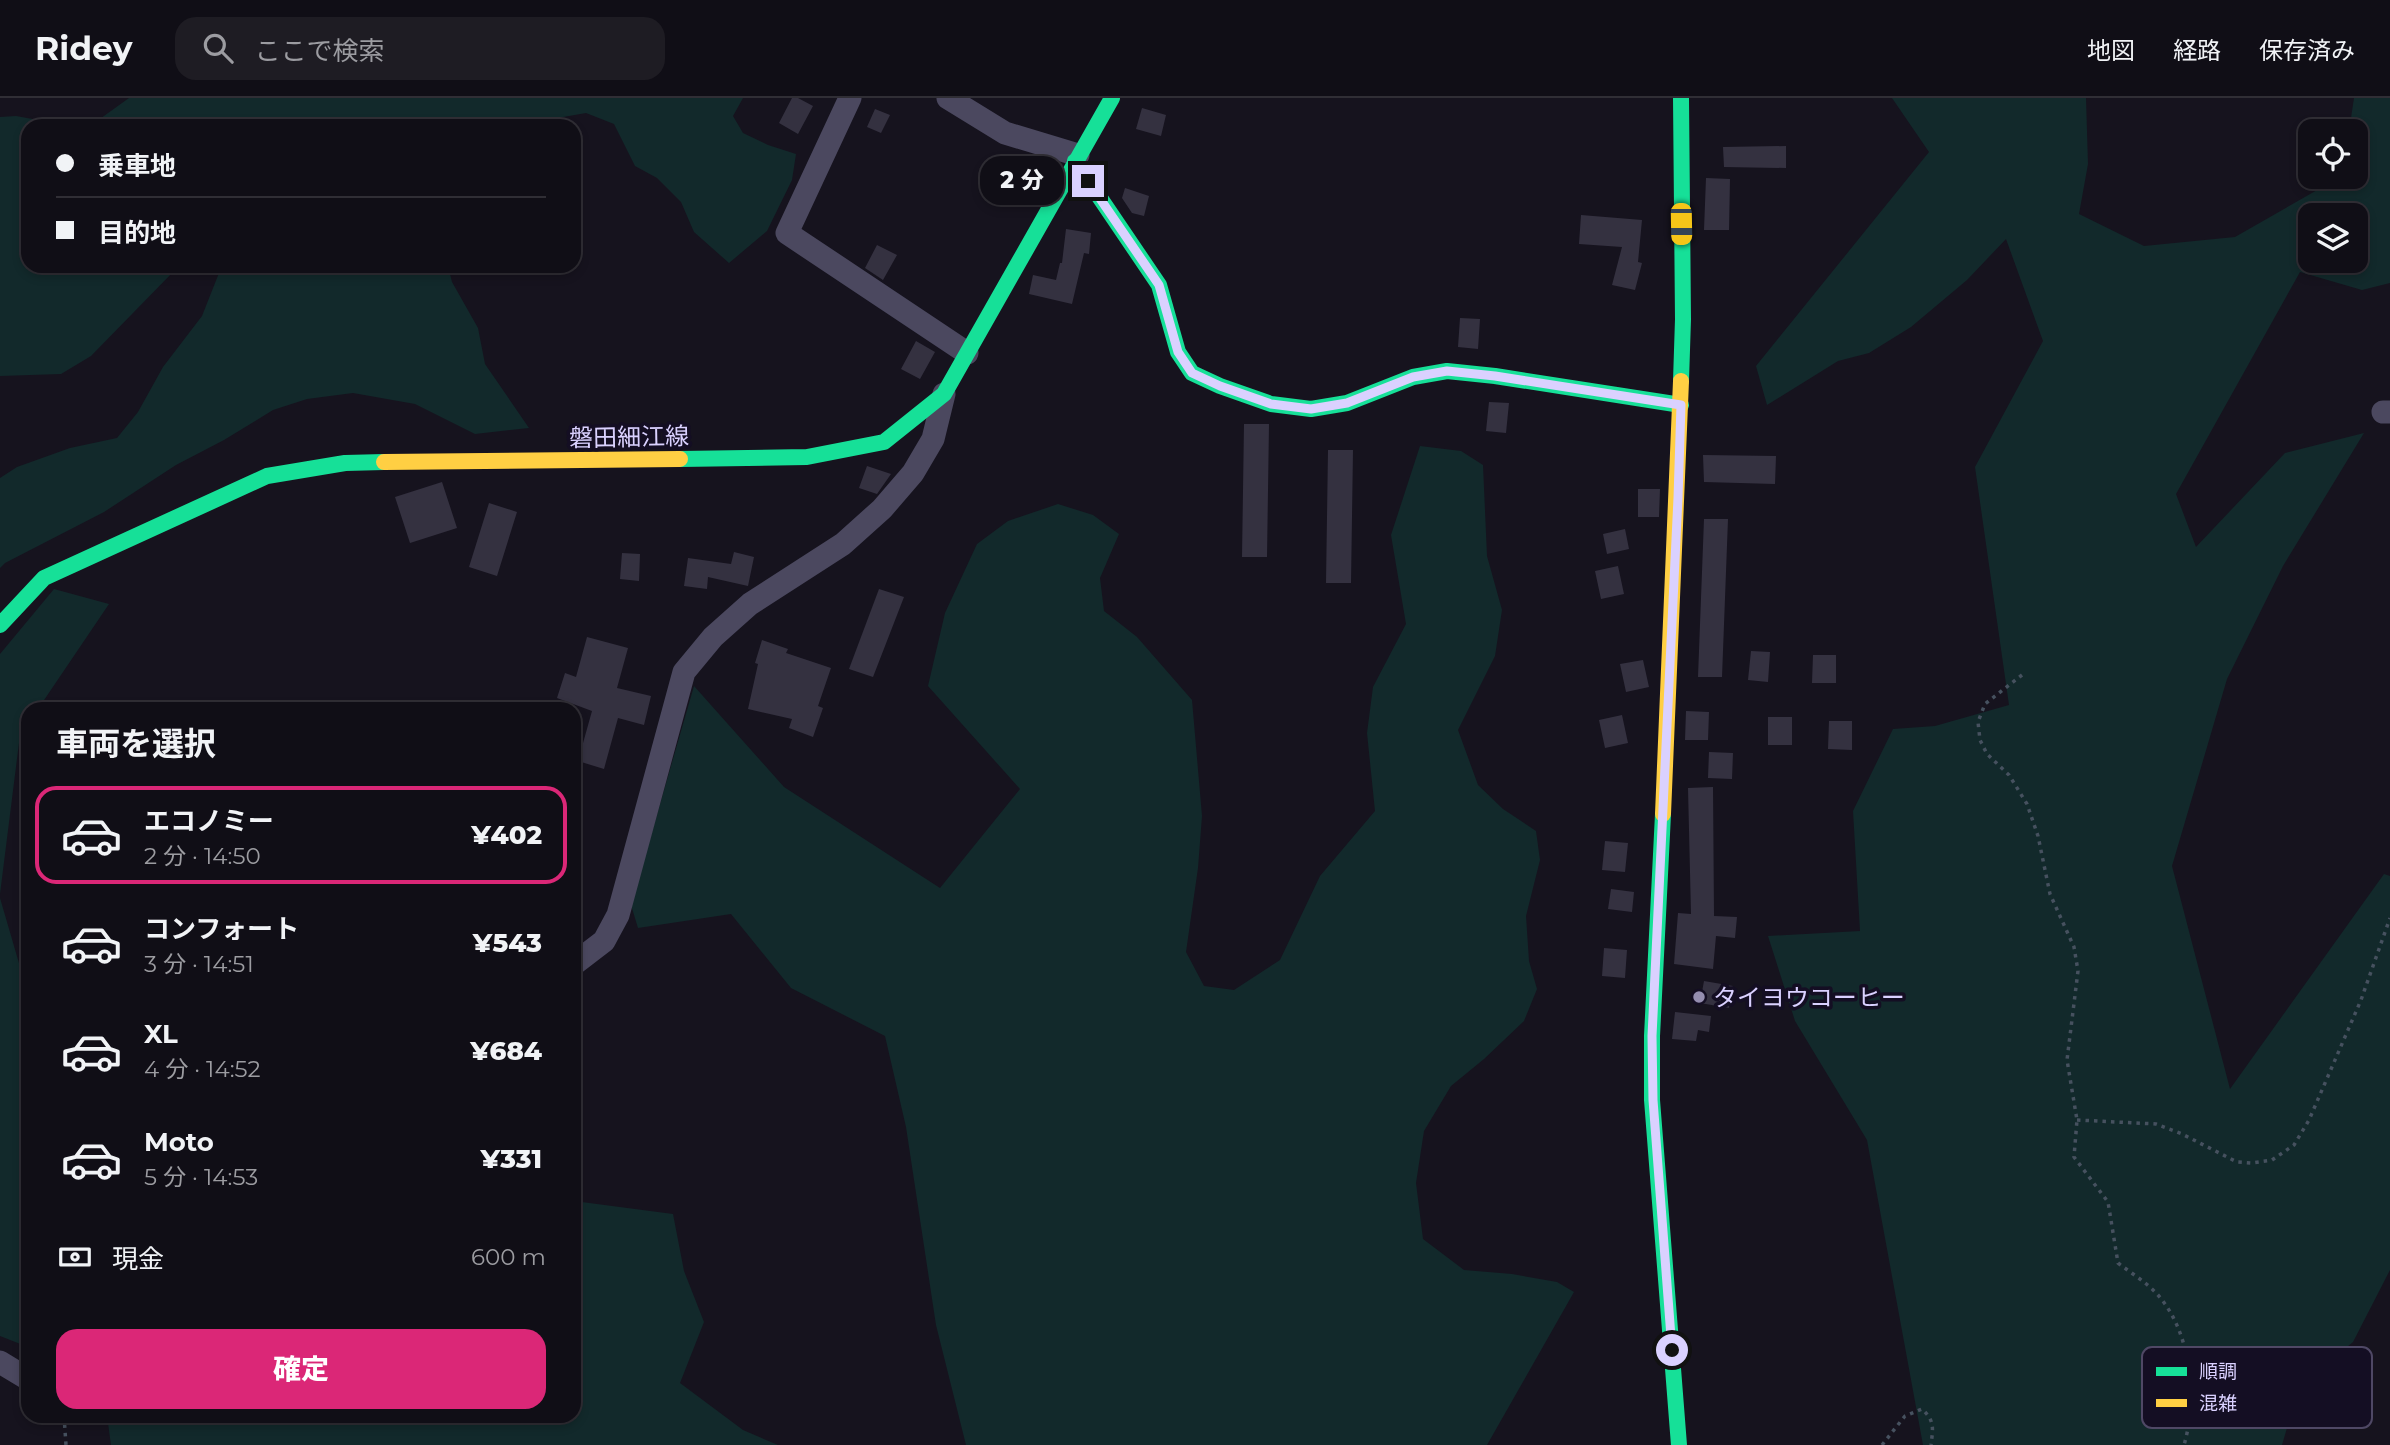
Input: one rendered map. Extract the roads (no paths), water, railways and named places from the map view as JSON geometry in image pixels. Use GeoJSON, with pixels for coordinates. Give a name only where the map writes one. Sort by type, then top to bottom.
{"type":"FeatureCollection","features":[{"type":"Feature","properties":{"kind":"street"},"geometry":{"type":"LineString","coordinates":[[850,98],[787,233],[967,353]]}},
{"type":"Feature","properties":{"kind":"street"},"geometry":{"type":"LineString","coordinates":[[948,98],[1005,133],[1077,158],[1159,285],[1178,352],[1192,373],[1220,386],[1271,404],[1311,409],[1347,403],[1413,377],[1447,371],[1681,405]]}},
{"type":"Feature","properties":{"kind":"street","name":"磐田細江線"},"geometry":{"type":"LineString","coordinates":[[0,625],[44,578],[267,476],[345,463],[807,457],[884,442],[944,394],[1112,98]]}},
{"type":"Feature","properties":{"kind":"street"},"geometry":{"type":"LineString","coordinates":[[1679,1445],[1654,1126],[1652,1036],[1681,405],[1681,98]]}},
{"type":"Feature","properties":{"kind":"street"},"geometry":{"type":"LineString","coordinates":[[581,959],[604,941],[618,915],[684,672],[713,636],[750,604],[843,544],[882,509],[912,473],[933,439],[944,394]]}},
{"type":"Feature","properties":{"kind":"street"},"geometry":{"type":"LineString","coordinates":[[0,1362],[21,1375]]}},
{"type":"Feature","properties":{"kind":"place","name":"タイヨウコーヒー"},"geometry":{"type":"Point","coordinates":[1699,997]}}]}
